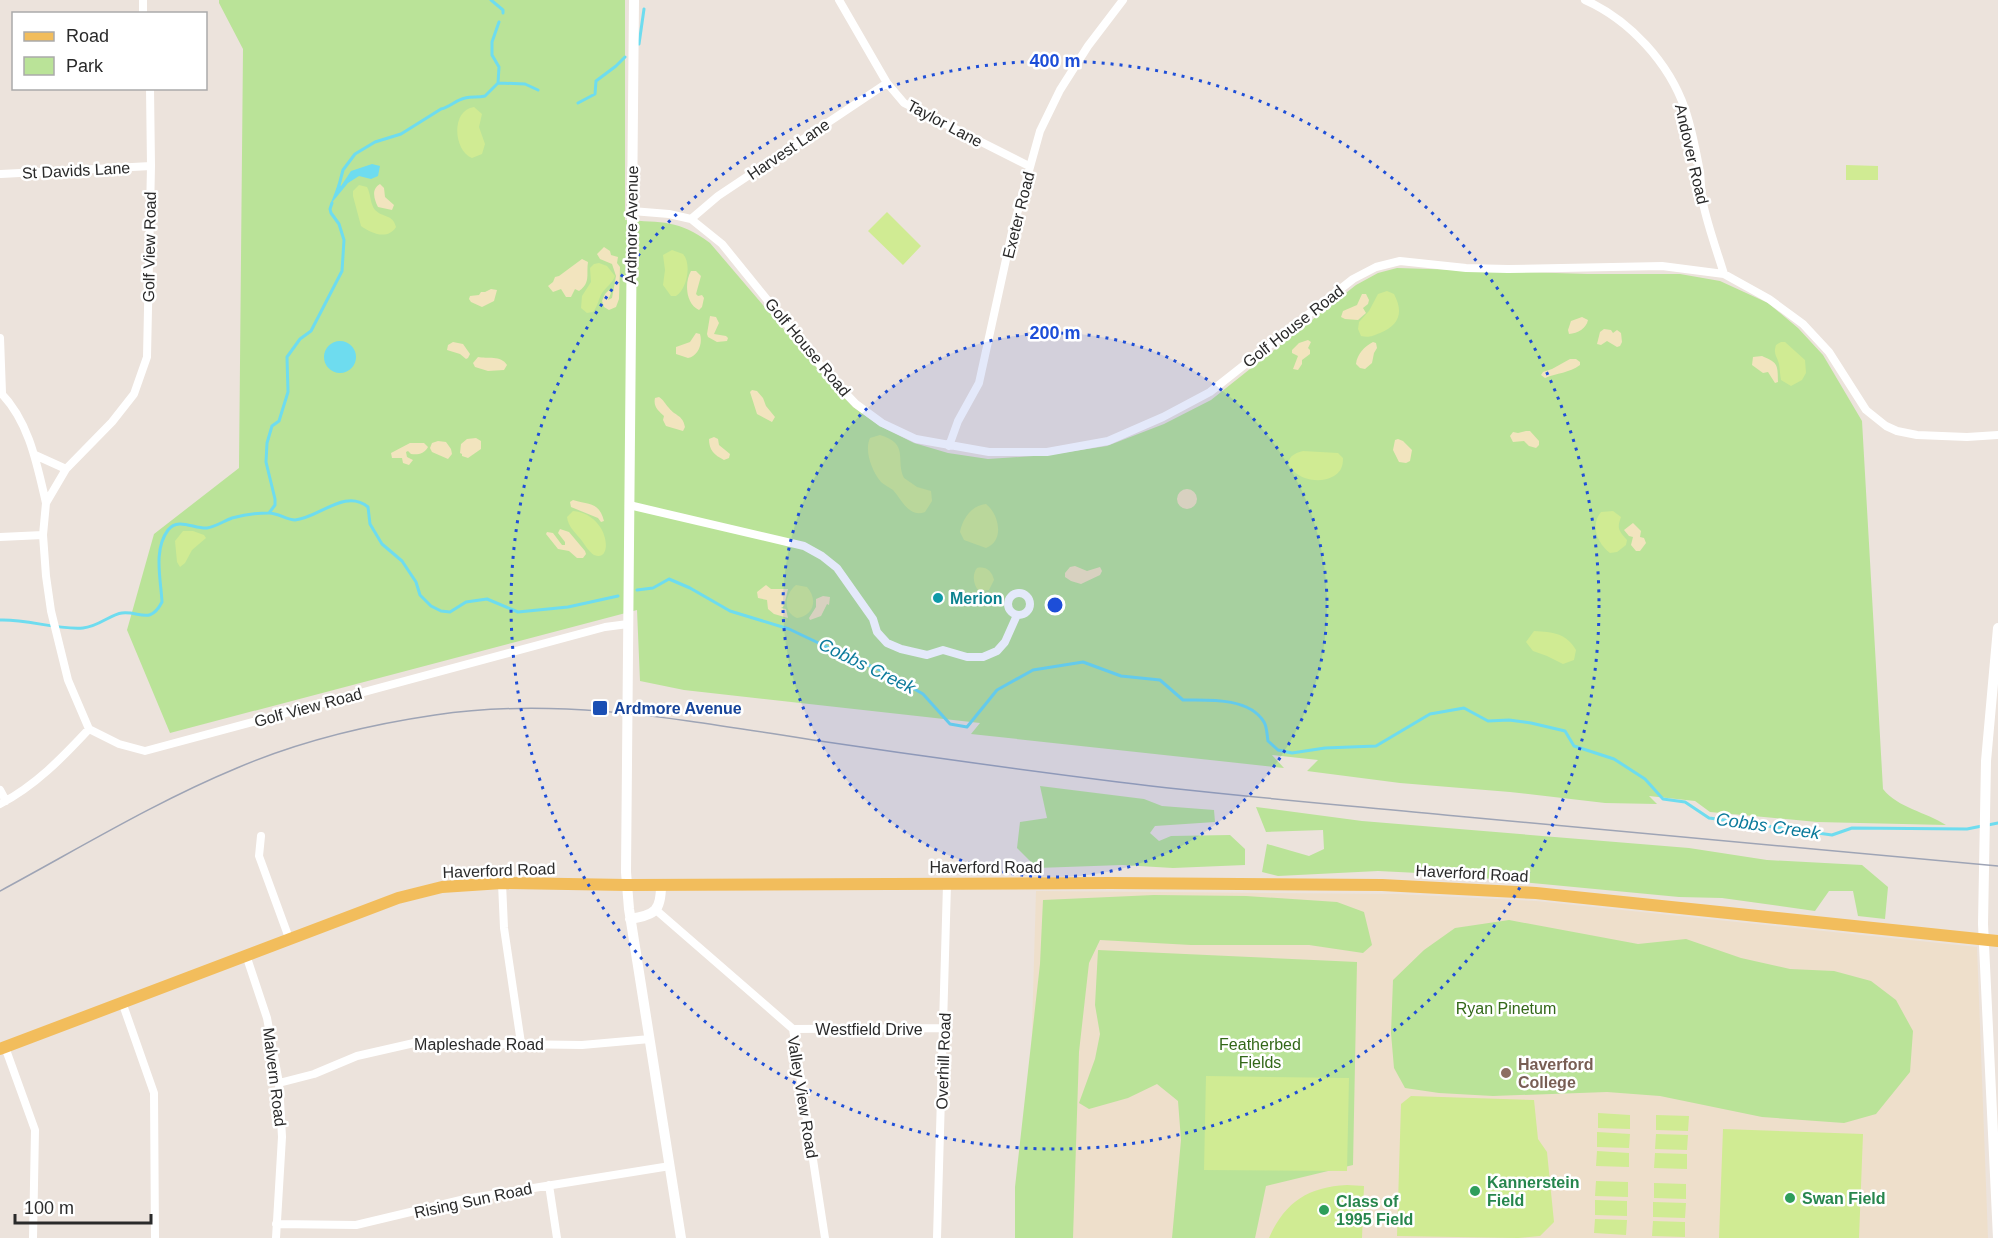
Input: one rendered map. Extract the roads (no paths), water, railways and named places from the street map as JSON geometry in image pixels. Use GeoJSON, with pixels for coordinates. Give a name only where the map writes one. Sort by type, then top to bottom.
{"type":"FeatureCollection","features":[{"type":"Feature","properties":{"kind":"main road","name":"Haverford Road"},"geometry":{"type":"LineString","coordinates":[[3,1048],[398,898],[442,887],[502,883],[1382,885],[1536,893],[1998,941]]}},
{"type":"Feature","properties":{"kind":"street","name":"Ardmore Avenue"},"geometry":{"type":"LineString","coordinates":[[634,0],[626,728],[627,885],[630,919],[681,1238]]}},
{"type":"Feature","properties":{"kind":"street","name":"Taylor Lane"},"geometry":{"type":"LineString","coordinates":[[840,0],[887,83],[904,103],[1029,166]]}},
{"type":"Feature","properties":{"kind":"street","name":"Exeter Road"},"geometry":{"type":"LineString","coordinates":[[949,446],[958,421],[979,383],[1012,232],[1040,131],[1060,90],[1088,46],[1123,0]]}},
{"type":"Feature","properties":{"kind":"street","name":"Andover Road"},"geometry":{"type":"LineString","coordinates":[[1586,0],[1612,15],[1634,32],[1651,51],[1676,89],[1688,121],[1700,172],[1704,206],[1724,274]]}},
{"type":"Feature","properties":{"kind":"street","name":"Harvest Lane"},"geometry":{"type":"LineString","coordinates":[[691,219],[718,196],[887,83]]}},
{"type":"Feature","properties":{"kind":"street","name":"Golf View Road"},"geometry":{"type":"LineString","coordinates":[[150,90],[151,166],[147,357],[134,394],[112,422],[66,469],[46,503],[43,535],[46,576],[56,634],[68,680],[89,729],[118,744],[145,751],[605,627],[628,624]]}},
{"type":"Feature","properties":{"kind":"street","name":"St Davids Lane"},"geometry":{"type":"LineString","coordinates":[[0,174],[151,166]]}},
{"type":"Feature","properties":{"kind":"street","name":"Golf House Road"},"geometry":{"type":"LineString","coordinates":[[632,211],[669,214],[691,219],[722,244],[830,376],[856,404],[882,423],[916,439],[949,446],[988,452],[1047,452],[1108,441],[1163,417],[1210,392],[1353,279],[1376,267],[1400,261],[1508,269],[1662,266],[1724,274],[1769,299],[1803,324],[1829,352],[1866,410],[1886,426],[1917,435],[1967,437],[1998,435]]}},
{"type":"Feature","properties":{"kind":"street"},"geometry":{"type":"LineString","coordinates":[[0,338],[1,393],[22,424],[35,455],[46,503]]}},
{"type":"Feature","properties":{"kind":"street"},"geometry":{"type":"LineString","coordinates":[[35,455],[66,469]]}},
{"type":"Feature","properties":{"kind":"street"},"geometry":{"type":"LineString","coordinates":[[629,505],[804,546],[837,568],[873,619],[877,632],[887,643],[901,649],[927,655],[943,650],[967,657],[983,657],[997,651],[1005,642],[1017,615]]}},
{"type":"Feature","properties":{"kind":"street"},"geometry":{"type":"LineString","coordinates":[[0,537],[43,535]]}},
{"type":"Feature","properties":{"kind":"street"},"geometry":{"type":"LineString","coordinates":[[1998,628],[1986,762],[1983,924],[1998,1238]]}},
{"type":"Feature","properties":{"kind":"street"},"geometry":{"type":"LineString","coordinates":[[0,790],[3,803],[35,782],[59,761],[89,729]]}},
{"type":"Feature","properties":{"kind":"street"},"geometry":{"type":"LineString","coordinates":[[261,836],[258,856],[290,938]]}},
{"type":"Feature","properties":{"kind":"street"},"geometry":{"type":"LineString","coordinates":[[502,883],[504,928],[521,1043]]}},
{"type":"Feature","properties":{"kind":"street","name":"Overhill Road"},"geometry":{"type":"LineString","coordinates":[[937,1238],[946,884]]}},
{"type":"Feature","properties":{"kind":"street"},"geometry":{"type":"LineString","coordinates":[[630,919],[645,917],[656,910],[661,900],[661,885]]}},
{"type":"Feature","properties":{"kind":"street","name":"Valley View Road"},"geometry":{"type":"LineString","coordinates":[[656,910],[793,1029],[825,1238]]}},
{"type":"Feature","properties":{"kind":"street","name":"Malvern Road"},"geometry":{"type":"LineString","coordinates":[[246,955],[267,1018],[279,1083],[282,1137],[276,1238]]}},
{"type":"Feature","properties":{"kind":"street"},"geometry":{"type":"LineString","coordinates":[[122,1002],[154,1093],[155,1238]]}},
{"type":"Feature","properties":{"kind":"street","name":"Westfield Drive"},"geometry":{"type":"LineString","coordinates":[[793,1029],[944,1028]]}},
{"type":"Feature","properties":{"kind":"street","name":"Mapleshade Road"},"geometry":{"type":"LineString","coordinates":[[279,1083],[314,1074],[357,1056],[414,1043],[582,1045],[650,1039]]}},
{"type":"Feature","properties":{"kind":"street"},"geometry":{"type":"LineString","coordinates":[[3,1048],[35,1130],[33,1238]]}},
{"type":"Feature","properties":{"kind":"street","name":"Rising Sun Road"},"geometry":{"type":"LineString","coordinates":[[276,1224],[356,1225],[465,1198],[670,1166]]}},
{"type":"Feature","properties":{"kind":"street"},"geometry":{"type":"LineString","coordinates":[[549,1185],[557,1238]]}},
{"type":"Feature","properties":{"kind":"water"},"geometry":{"type":"Polygon","coordinates":[[[372,164],[380,166],[378,176],[371,179],[359,176],[348,183],[330,205],[338,184],[341,186],[351,171],[372,164]]]}},
{"type":"Feature","properties":{"kind":"water"},"geometry":{"type":"Polygon","coordinates":[[[340,341],[352,345],[356,357],[352,369],[340,373],[328,369],[324,357],[328,345],[340,341]]]}},
{"type":"Feature","properties":{"kind":"waterway"},"geometry":{"type":"LineString","coordinates":[[491,0],[503,10],[503,13]]}},
{"type":"Feature","properties":{"kind":"waterway"},"geometry":{"type":"LineString","coordinates":[[639,44],[644,9]]}},
{"type":"Feature","properties":{"kind":"waterway"},"geometry":{"type":"LineString","coordinates":[[498,83],[499,67],[492,55],[492,42],[499,22]]}},
{"type":"Feature","properties":{"kind":"waterway"},"geometry":{"type":"LineString","coordinates":[[578,103],[595,94],[596,81],[625,57]]}},
{"type":"Feature","properties":{"kind":"waterway"},"geometry":{"type":"LineString","coordinates":[[338,189],[343,170],[355,154],[375,142],[401,134],[459,100],[485,96],[498,83],[525,84],[538,90]]}},
{"type":"Feature","properties":{"kind":"waterway"},"geometry":{"type":"LineString","coordinates":[[269,513],[275,505],[275,499],[266,462],[267,443],[272,426],[279,421],[288,392],[287,357],[300,339],[311,331],[342,271],[344,240],[339,224],[331,213],[332,203]]}},
{"type":"Feature","properties":{"kind":"waterway","name":"Cobbs Creek"},"geometry":{"type":"LineString","coordinates":[[0,620],[83,628],[122,613],[149,615],[158,609],[162,602],[159,556],[163,538],[172,526],[181,524],[207,528],[232,518],[265,513],[295,520],[341,502],[350,501],[359,502],[368,507],[370,524],[382,544],[402,561],[416,582],[420,595],[431,606],[441,611],[450,612],[466,602],[487,599],[518,612],[568,607],[618,596]]}},
{"type":"Feature","properties":{"kind":"waterway","name":"Cobbs Creek"},"geometry":{"type":"LineString","coordinates":[[637,590],[653,588],[669,579],[730,611],[789,629],[885,672],[923,694],[950,724],[967,727],[997,690],[1033,670],[1083,662],[1121,676],[1160,680],[1183,700],[1227,702],[1248,708],[1264,722],[1268,741],[1278,750],[1292,753],[1325,748],[1376,746],[1430,714],[1464,708],[1488,721],[1509,720],[1565,731],[1574,746],[1614,759],[1645,779],[1663,799],[1685,802],[1709,818],[1832,835],[1852,828],[1967,829],[1982,826]]}},
{"type":"Feature","properties":{"kind":"waterway","name":"Cobbs Creek"},"geometry":{"type":"LineString","coordinates":[[1988,825],[1998,823]]}},
{"type":"Feature","properties":{"kind":"tram line"},"geometry":{"type":"LineString","coordinates":[[0,891],[117,826],[206,781],[261,758],[334,735],[410,719],[482,710],[530,708],[625,713],[965,762],[1202,792],[1998,866]]}},
{"type":"Feature","properties":{"kind":"place","name":"Merion"},"geometry":{"type":"Point","coordinates":[938,598]}},
{"type":"Feature","properties":{"kind":"place","name":"Ardmore Avenue"},"geometry":{"type":"Point","coordinates":[600,708]}},
{"type":"Feature","properties":{"kind":"place","name":"Haverford College"},"geometry":{"type":"Point","coordinates":[1506,1073]}},
{"type":"Feature","properties":{"kind":"place","name":"Kannerstein Field"},"geometry":{"type":"Point","coordinates":[1475,1191]}},
{"type":"Feature","properties":{"kind":"place","name":"Swan Field"},"geometry":{"type":"Point","coordinates":[1790,1198]}},
{"type":"Feature","properties":{"kind":"place","name":"Class of 1995 Field"},"geometry":{"type":"Point","coordinates":[1324,1210]}},
{"type":"Feature","properties":{"kind":"park label","name":"Ryan Pinetum"},"geometry":{"type":"Point","coordinates":[1506,1008]}},
{"type":"Feature","properties":{"kind":"park label","name":"Featherbed Fields"},"geometry":{"type":"Point","coordinates":[1260,1053]}}]}
